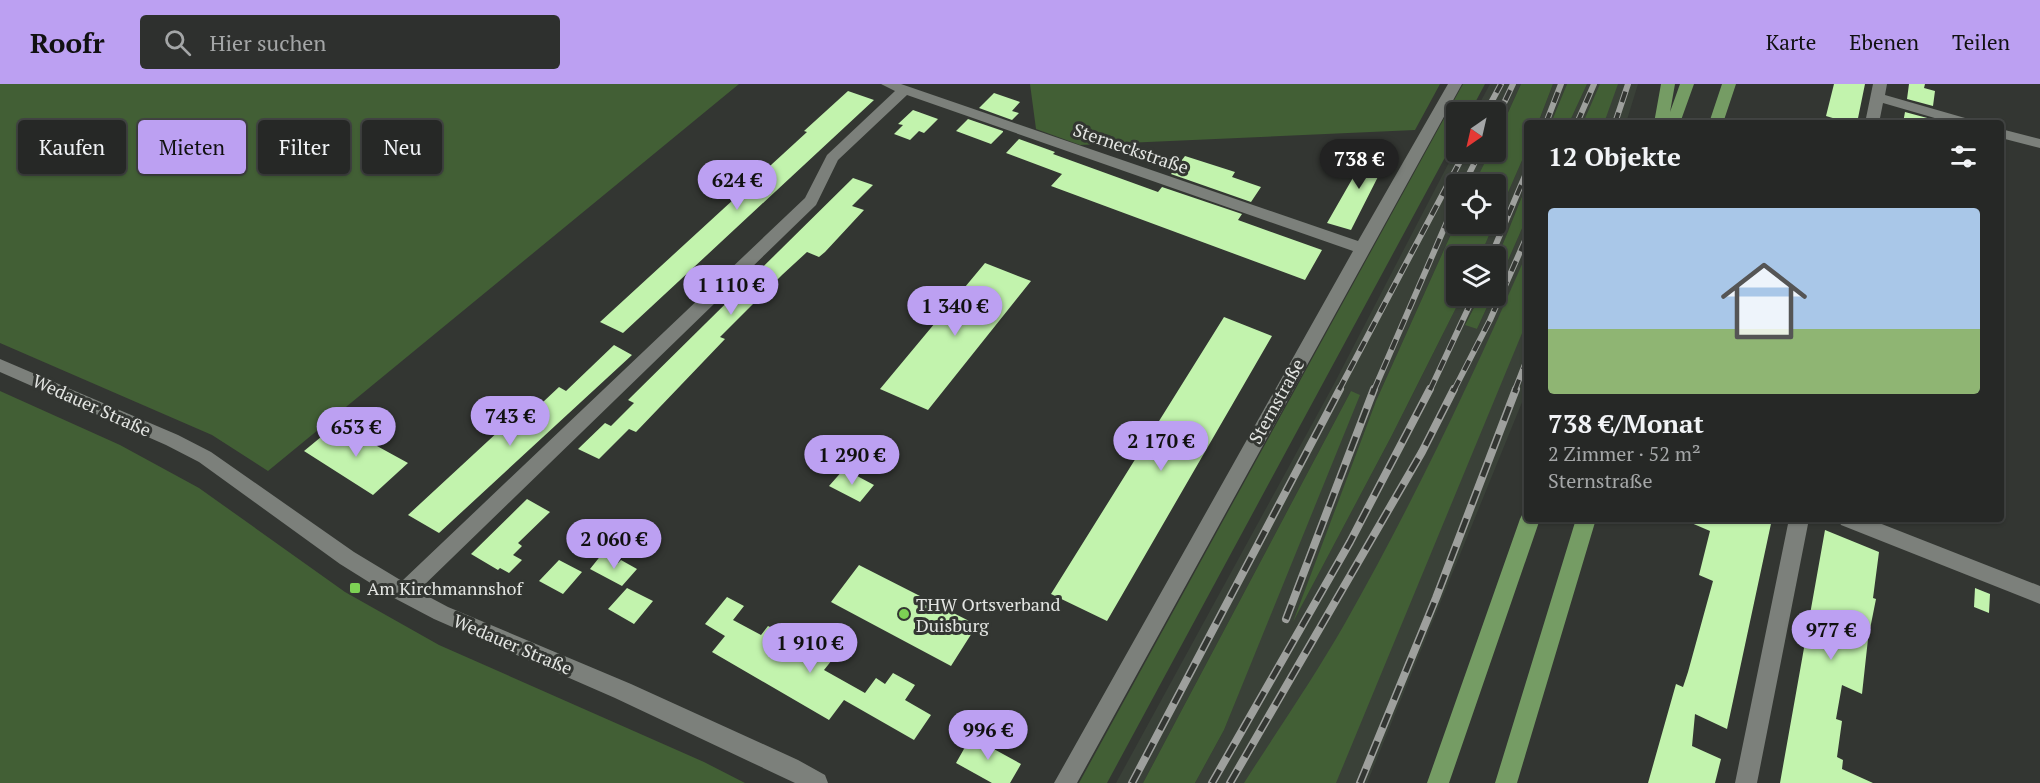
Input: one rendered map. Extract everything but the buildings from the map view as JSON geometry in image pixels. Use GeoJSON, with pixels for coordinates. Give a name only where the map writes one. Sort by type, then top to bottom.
{"type":"FeatureCollection","features":[{"type":"Feature","properties":{"kind":"highway"},"geometry":{"type":"LineString","coordinates":[[1662,120],[1668,84]]}},
{"type":"Feature","properties":{"kind":"highway"},"geometry":{"type":"LineString","coordinates":[[1674,120],[1688,84]]}},
{"type":"Feature","properties":{"kind":"highway"},"geometry":{"type":"LineString","coordinates":[[1718,117],[1729,84]]}},
{"type":"Feature","properties":{"kind":"highway"},"geometry":{"type":"LineString","coordinates":[[1718,117],[1739,84]]}},
{"type":"Feature","properties":{"kind":"highway"},"geometry":{"type":"LineString","coordinates":[[1438,783],[1529,522]]}},
{"type":"Feature","properties":{"kind":"highway"},"geometry":{"type":"LineString","coordinates":[[1506,783],[1585,522]]}},
{"type":"Feature","properties":{"kind":"street","name":"Sternstraße"},"geometry":{"type":"LineString","coordinates":[[1065,783],[1455,84]]}},
{"type":"Feature","properties":{"kind":"street","name":"Sterneckstraße"},"geometry":{"type":"LineString","coordinates":[[896,87],[1362,248]]}},
{"type":"Feature","properties":{"kind":"street"},"geometry":{"type":"LineString","coordinates":[[403,593],[811,201],[832,158],[896,87]]}},
{"type":"Feature","properties":{"kind":"street"},"geometry":{"type":"LineString","coordinates":[[1873,120],[1878,91],[1959,120]]}},
{"type":"Feature","properties":{"kind":"street"},"geometry":{"type":"LineString","coordinates":[[2004,134],[2040,144]]}},
{"type":"Feature","properties":{"kind":"street","name":"Wedauer Straße"},"geometry":{"type":"LineString","coordinates":[[0,365],[172,440],[205,458],[347,558],[403,593],[441,613],[623,691],[780,763],[817,783]]}},
{"type":"Feature","properties":{"kind":"street"},"geometry":{"type":"LineString","coordinates":[[1746,783],[1798,522]]}},
{"type":"Feature","properties":{"kind":"street"},"geometry":{"type":"LineString","coordinates":[[1856,522],[2040,595]]}},
{"type":"Feature","properties":{"kind":"shaded area"},"geometry":{"type":"Polygon","coordinates":[[[1490,84],[1521,84],[1506,117],[1506,102],[1480,102],[1490,84]]]}},
{"type":"Feature","properties":{"kind":"shaded area"},"geometry":{"type":"Polygon","coordinates":[[[1553,84],[1567,84],[1552,120],[1539,120],[1553,84]]]}},
{"type":"Feature","properties":{"kind":"shaded area"},"geometry":{"type":"Polygon","coordinates":[[[1587,84],[1638,84],[1627,120],[1570,120],[1587,84]]]}},
{"type":"Feature","properties":{"kind":"shaded area"},"geometry":{"type":"Polygon","coordinates":[[[1524,156],[1524,191],[1502,246],[1484,246],[1490,234],[1506,234],[1506,197],[1524,156]]]}},
{"type":"Feature","properties":{"kind":"shaded area"},"geometry":{"type":"Polygon","coordinates":[[[1449,162],[1485,162],[1479,174],[1446,174],[1446,234],[1451,234],[1376,401],[1296,616],[1391,437],[1457,306],[1475,306],[1465,324],[1477,329],[1487,306],[1506,306],[1506,265],[1524,224],[1524,397],[1367,783],[1195,783],[1224,730],[1271,612],[1351,391],[1143,783],[1116,783],[1334,384],[1449,162]]]}},
{"type":"Feature","properties":{"kind":"green space"},"geometry":{"type":"Polygon","coordinates":[[[0,84],[739,84],[268,471],[212,435],[0,343],[0,84]]]}},
{"type":"Feature","properties":{"kind":"green space"},"geometry":{"type":"Polygon","coordinates":[[[1030,84],[1440,84],[1415,130],[1080,145],[1036,129],[1030,84]]]}},
{"type":"Feature","properties":{"kind":"green space"},"geometry":{"type":"Polygon","coordinates":[[[1463,84],[1485,84],[1475,102],[1453,102],[1463,84]]]}},
{"type":"Feature","properties":{"kind":"green space"},"geometry":{"type":"Polygon","coordinates":[[[1521,84],[1553,84],[1539,120],[1524,120],[1524,156],[1506,197],[1506,174],[1479,174],[1485,162],[1506,162],[1506,117],[1521,84]]]}},
{"type":"Feature","properties":{"kind":"green space"},"geometry":{"type":"Polygon","coordinates":[[[1567,84],[1587,84],[1570,120],[1552,120],[1567,84]]]}},
{"type":"Feature","properties":{"kind":"green space"},"geometry":{"type":"Polygon","coordinates":[[[1600,84],[1618,84],[1605,120],[1584,120],[1600,84]]]}},
{"type":"Feature","properties":{"kind":"green space"},"geometry":{"type":"Polygon","coordinates":[[[1446,115],[1446,156],[1107,783],[1079,783],[1446,115]]]}},
{"type":"Feature","properties":{"kind":"green space"},"geometry":{"type":"Polygon","coordinates":[[[1524,191],[1524,224],[1506,265],[1506,246],[1502,246],[1524,191]]]}},
{"type":"Feature","properties":{"kind":"green space"},"geometry":{"type":"Polygon","coordinates":[[[1451,234],[1490,234],[1484,246],[1446,246],[1446,306],[1457,306],[1293,622],[1376,401],[1451,234]]]}},
{"type":"Feature","properties":{"kind":"green space"},"geometry":{"type":"Polygon","coordinates":[[[1524,260],[1524,328],[1336,783],[1244,783],[1344,625],[1394,534],[1503,306],[1506,306],[1506,300],[1524,260]]]}},
{"type":"Feature","properties":{"kind":"green space"},"geometry":{"type":"Polygon","coordinates":[[[1475,306],[1487,306],[1477,329],[1465,325],[1475,306]]]}},
{"type":"Feature","properties":{"kind":"green space"},"geometry":{"type":"Polygon","coordinates":[[[0,391],[120,445],[199,488],[345,592],[439,645],[704,762],[745,783],[0,783],[0,391]]]}},
{"type":"Feature","properties":{"kind":"green space"},"geometry":{"type":"Polygon","coordinates":[[[1351,391],[1360,395],[1224,730],[1195,783],[1143,783],[1351,391]]]}},
{"type":"Feature","properties":{"kind":"railway"},"geometry":{"type":"LineString","coordinates":[[1491,102],[1501,84]]}},
{"type":"Feature","properties":{"kind":"railway"},"geometry":{"type":"LineString","coordinates":[[1504,102],[1513,84]]}},
{"type":"Feature","properties":{"kind":"railway"},"geometry":{"type":"LineString","coordinates":[[1547,120],[1561,84]]}},
{"type":"Feature","properties":{"kind":"railway"},"geometry":{"type":"LineString","coordinates":[[1578,120],[1594,84]]}},
{"type":"Feature","properties":{"kind":"railway"},"geometry":{"type":"LineString","coordinates":[[1616,120],[1628,84]]}},
{"type":"Feature","properties":{"kind":"railway"},"geometry":{"type":"LineString","coordinates":[[1339,390],[1460,162]]}},
{"type":"Feature","properties":{"kind":"railway"},"geometry":{"type":"LineString","coordinates":[[1469,174],[1475,162]]}},
{"type":"Feature","properties":{"kind":"railway"},"geometry":{"type":"LineString","coordinates":[[1495,246],[1524,178]]}},
{"type":"Feature","properties":{"kind":"railway"},"geometry":{"type":"LineString","coordinates":[[1374,390],[1446,224]]}},
{"type":"Feature","properties":{"kind":"railway"},"geometry":{"type":"LineString","coordinates":[[1454,390],[1490,320],[1524,243]]}},
{"type":"Feature","properties":{"kind":"railway"},"geometry":{"type":"LineString","coordinates":[[1430,390],[1469,306]]}},
{"type":"Feature","properties":{"kind":"railway"},"geometry":{"type":"LineString","coordinates":[[1515,390],[1524,367]]}},
{"type":"Feature","properties":{"kind":"railway"},"geometry":{"type":"LineString","coordinates":[[1132,783],[1340,389]]}},
{"type":"Feature","properties":{"kind":"railway"},"geometry":{"type":"LineString","coordinates":[[1286,619],[1374,389]]}},
{"type":"Feature","properties":{"kind":"railway"},"geometry":{"type":"LineString","coordinates":[[1212,783],[1350,542],[1430,389]]}},
{"type":"Feature","properties":{"kind":"railway"},"geometry":{"type":"LineString","coordinates":[[1230,783],[1422,452],[1454,389]]}},
{"type":"Feature","properties":{"kind":"railway"},"geometry":{"type":"LineString","coordinates":[[1360,783],[1436,598],[1516,389]]}},
{"type":"Feature","properties":{"kind":"place","name":"Am Kirchmannshof"},"geometry":{"type":"Point","coordinates":[355,588]}},
{"type":"Feature","properties":{"kind":"place","name":"THW Ortsverband Duisburg"},"geometry":{"type":"Point","coordinates":[904,614]}}]}
